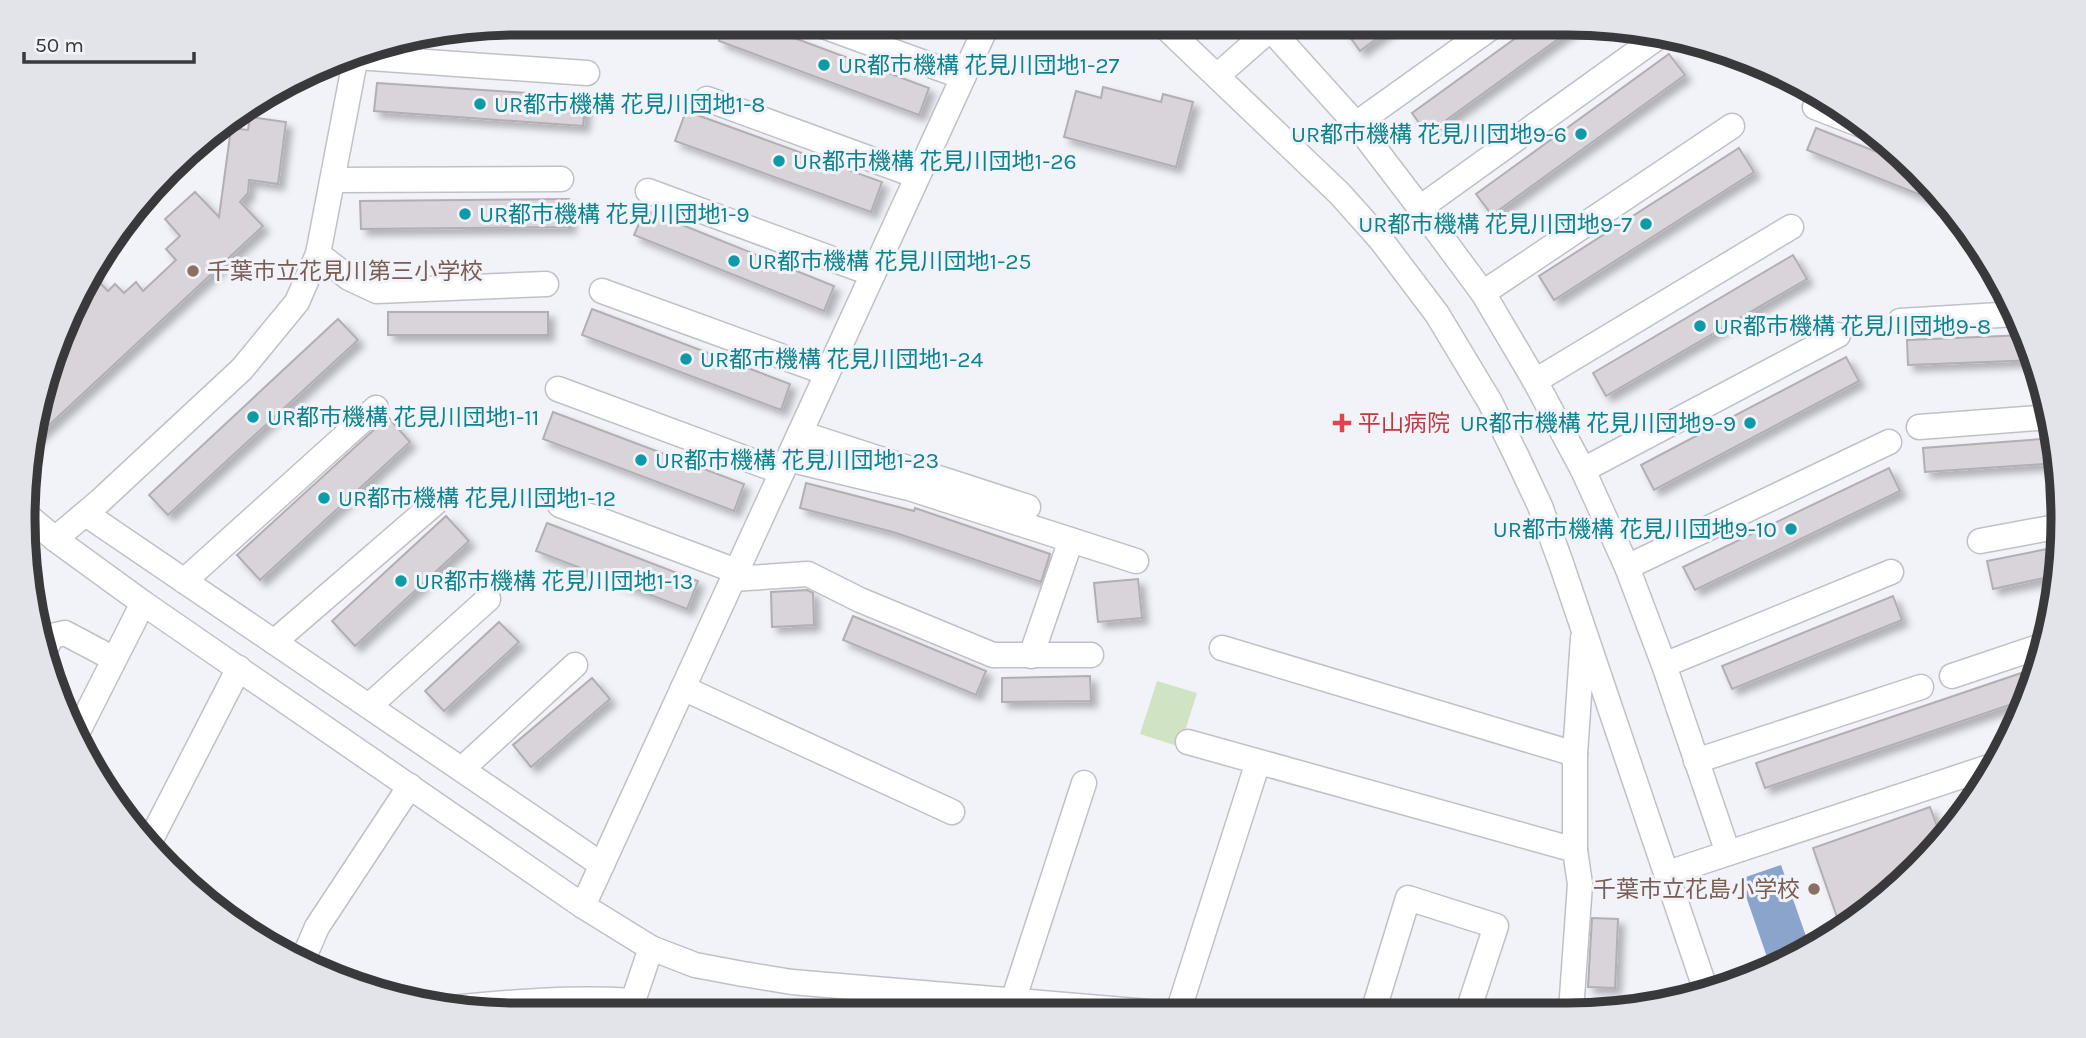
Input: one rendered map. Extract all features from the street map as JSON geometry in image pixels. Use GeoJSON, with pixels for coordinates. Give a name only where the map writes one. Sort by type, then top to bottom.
{"type":"FeatureCollection","features":[{"type":"Feature","properties":{"kind":"street"},"geometry":{"type":"LineString","coordinates":[[848,35],[963,77]]}},
{"type":"Feature","properties":{"kind":"street"},"geometry":{"type":"LineString","coordinates":[[583,906],[982,35]]}},
{"type":"Feature","properties":{"kind":"street"},"geometry":{"type":"LineString","coordinates":[[1174,35],[1340,194],[1381,240],[1437,314],[1490,402],[1540,506],[1583,624],[1704,983]]}},
{"type":"Feature","properties":{"kind":"street"},"geometry":{"type":"LineString","coordinates":[[1217,76],[1260,35]]}},
{"type":"Feature","properties":{"kind":"street"},"geometry":{"type":"LineString","coordinates":[[1280,35],[1356,124],[1483,293],[1535,381],[1583,470],[1627,567],[1664,665],[1728,853]]}},
{"type":"Feature","properties":{"kind":"street"},"geometry":{"type":"LineString","coordinates":[[1356,124],[1481,35]]}},
{"type":"Feature","properties":{"kind":"street"},"geometry":{"type":"LineString","coordinates":[[1420,208],[1650,42]]}},
{"type":"Feature","properties":{"kind":"street"},"geometry":{"type":"LineString","coordinates":[[379,56],[587,72]]}},
{"type":"Feature","properties":{"kind":"street"},"geometry":{"type":"LineString","coordinates":[[55,539],[86,514],[242,369],[297,302],[318,254],[355,64]]}},
{"type":"Feature","properties":{"kind":"street"},"geometry":{"type":"LineString","coordinates":[[707,99],[917,176]]}},
{"type":"Feature","properties":{"kind":"street"},"geometry":{"type":"LineString","coordinates":[[1815,107],[1828,112]]}},
{"type":"Feature","properties":{"kind":"street"},"geometry":{"type":"LineString","coordinates":[[1483,293],[1732,126]]}},
{"type":"Feature","properties":{"kind":"street"},"geometry":{"type":"LineString","coordinates":[[334,180],[561,179]]}},
{"type":"Feature","properties":{"kind":"street"},"geometry":{"type":"LineString","coordinates":[[648,191],[873,274]]}},
{"type":"Feature","properties":{"kind":"street"},"geometry":{"type":"LineString","coordinates":[[1535,381],[1790,227]]}},
{"type":"Feature","properties":{"kind":"street"},"geometry":{"type":"LineString","coordinates":[[318,254],[349,278],[377,291],[546,284]]}},
{"type":"Feature","properties":{"kind":"street"},"geometry":{"type":"LineString","coordinates":[[602,291],[827,373]]}},
{"type":"Feature","properties":{"kind":"street"},"geometry":{"type":"LineString","coordinates":[[1900,321],[2005,315]]}},
{"type":"Feature","properties":{"kind":"street"},"geometry":{"type":"LineString","coordinates":[[1583,470],[1838,335]]}},
{"type":"Feature","properties":{"kind":"street"},"geometry":{"type":"LineString","coordinates":[[558,389],[785,465],[909,488],[1136,561]]}},
{"type":"Feature","properties":{"kind":"street"},"geometry":{"type":"LineString","coordinates":[[184,581],[376,408]]}},
{"type":"Feature","properties":{"kind":"street"},"geometry":{"type":"LineString","coordinates":[[1919,427],[2040,418]]}},
{"type":"Feature","properties":{"kind":"street"},"geometry":{"type":"LineString","coordinates":[[800,433],[1028,507]]}},
{"type":"Feature","properties":{"kind":"street"},"geometry":{"type":"LineString","coordinates":[[1627,567],[1889,442]]}},
{"type":"Feature","properties":{"kind":"street"},"geometry":{"type":"LineString","coordinates":[[274,642],[435,503]]}},
{"type":"Feature","properties":{"kind":"street"},"geometry":{"type":"LineString","coordinates":[[560,505],[735,575],[814,575],[860,600],[983,652],[1007,657],[1091,655]]}},
{"type":"Feature","properties":{"kind":"street"},"geometry":{"type":"LineString","coordinates":[[86,514],[602,865]]}},
{"type":"Feature","properties":{"kind":"street"},"geometry":{"type":"LineString","coordinates":[[35,522],[143,603],[583,906],[651,948],[695,965],[792,982],[1038,1003]]}},
{"type":"Feature","properties":{"kind":"street"},"geometry":{"type":"LineString","coordinates":[[1980,541],[2051,528]]}},
{"type":"Feature","properties":{"kind":"street"},"geometry":{"type":"LineString","coordinates":[[1031,656],[1071,540]]}},
{"type":"Feature","properties":{"kind":"street"},"geometry":{"type":"LineString","coordinates":[[1664,665],[1891,572]]}},
{"type":"Feature","properties":{"kind":"street"},"geometry":{"type":"LineString","coordinates":[[369,706],[488,599]]}},
{"type":"Feature","properties":{"kind":"street"},"geometry":{"type":"LineString","coordinates":[[81,725],[143,603]]}},
{"type":"Feature","properties":{"kind":"street"},"geometry":{"type":"LineString","coordinates":[[1573,1003],[1580,884],[1575,850],[1575,754],[1583,624]]}},
{"type":"Feature","properties":{"kind":"street"},"geometry":{"type":"LineString","coordinates":[[50,640],[52,636],[65,633],[114,659]]}},
{"type":"Feature","properties":{"kind":"street"},"geometry":{"type":"LineString","coordinates":[[1222,648],[1575,754]]}},
{"type":"Feature","properties":{"kind":"street"},"geometry":{"type":"LineString","coordinates":[[1952,676],[2034,649]]}},
{"type":"Feature","properties":{"kind":"street"},"geometry":{"type":"LineString","coordinates":[[462,769],[575,665]]}},
{"type":"Feature","properties":{"kind":"street"},"geometry":{"type":"LineString","coordinates":[[153,835],[239,668]]}},
{"type":"Feature","properties":{"kind":"street"},"geometry":{"type":"LineString","coordinates":[[1696,761],[1920,687]]}},
{"type":"Feature","properties":{"kind":"street"},"geometry":{"type":"LineString","coordinates":[[683,688],[953,812]]}},
{"type":"Feature","properties":{"kind":"street"},"geometry":{"type":"LineString","coordinates":[[1188,742],[1575,850]]}},
{"type":"Feature","properties":{"kind":"street"},"geometry":{"type":"LineString","coordinates":[[1181,1003],[1258,762]]}},
{"type":"Feature","properties":{"kind":"street"},"geometry":{"type":"LineString","coordinates":[[1668,873],[1980,770]]}},
{"type":"Feature","properties":{"kind":"street"},"geometry":{"type":"LineString","coordinates":[[1013,1001],[1084,783]]}},
{"type":"Feature","properties":{"kind":"street"},"geometry":{"type":"LineString","coordinates":[[305,953],[317,927],[410,786]]}},
{"type":"Feature","properties":{"kind":"street"},"geometry":{"type":"LineString","coordinates":[[1376,1003],[1408,898],[1496,926],[1471,1003]]}},
{"type":"Feature","properties":{"kind":"street"},"geometry":{"type":"LineString","coordinates":[[510,1003],[596,999],[634,1001],[651,948]]}},
{"type":"Feature","properties":{"kind":"green space"},"geometry":{"type":"Polygon","coordinates":[[[1157,681],[1197,693],[1180,747],[1140,734],[1157,681]]]}},
{"type":"Feature","properties":{"kind":"water"},"geometry":{"type":"Polygon","coordinates":[[[1781,865],[1807,939],[1767,957],[1740,879],[1781,865]]]}},
{"type":"Feature","properties":{"kind":"building","name":"UR都市機構 花見川団地1-27"},"geometry":{"type":"Polygon","coordinates":[[[721,35],[786,35],[929,88],[919,115],[719,41],[721,35]]]}},
{"type":"Feature","properties":{"kind":"building"},"geometry":{"type":"Polygon","coordinates":[[[1349,35],[1381,35],[1360,51],[1349,35]]]}},
{"type":"Feature","properties":{"kind":"building"},"geometry":{"type":"Polygon","coordinates":[[[1520,35],[1564,35],[1427,134],[1412,113],[1520,35]]]}},
{"type":"Feature","properties":{"kind":"building","name":"UR都市機構 花見川団地9-6"},"geometry":{"type":"Polygon","coordinates":[[[1669,54],[1685,75],[1492,215],[1476,194],[1669,54]]]}},
{"type":"Feature","properties":{"kind":"building","name":"UR都市機構 花見川団地1-8"},"geometry":{"type":"Polygon","coordinates":[[[377,83],[586,97],[583,126],[374,111],[377,83]]]}},
{"type":"Feature","properties":{"kind":"building"},"geometry":{"type":"Polygon","coordinates":[[[1103,87],[1161,102],[1163,94],[1193,102],[1176,167],[1064,137],[1076,91],[1101,98],[1103,87]]]}},
{"type":"Feature","properties":{"kind":"building","name":"UR都市機構 花見川団地1-26"},"geometry":{"type":"Polygon","coordinates":[[[686,111],[882,182],[871,212],[675,141],[686,111]]]}},
{"type":"Feature","properties":{"kind":"building"},"geometry":{"type":"Polygon","coordinates":[[[250,117],[286,122],[278,184],[249,180],[248,193],[240,202],[263,226],[43,431],[61,363],[98,281],[108,291],[115,284],[124,293],[136,282],[143,291],[176,260],[166,249],[180,236],[165,219],[195,192],[219,217],[231,130],[248,130],[250,117]]]}},
{"type":"Feature","properties":{"kind":"building"},"geometry":{"type":"Polygon","coordinates":[[[1816,128],[1887,156],[1930,199],[1807,150],[1816,128]]]}},
{"type":"Feature","properties":{"kind":"building","name":"UR都市機構 花見川団地9-7"},"geometry":{"type":"Polygon","coordinates":[[[1739,148],[1754,172],[1554,300],[1539,276],[1739,148]]]}},
{"type":"Feature","properties":{"kind":"building","name":"UR都市機構 花見川団地1-9"},"geometry":{"type":"Polygon","coordinates":[[[569,199],[570,227],[361,229],[360,201],[569,199]]]}},
{"type":"Feature","properties":{"kind":"building","name":"UR都市機構 花見川団地1-25"},"geometry":{"type":"Polygon","coordinates":[[[645,210],[834,286],[824,311],[634,235],[645,210]]]}},
{"type":"Feature","properties":{"kind":"building","name":"UR都市機構 花見川団地9-8"},"geometry":{"type":"Polygon","coordinates":[[[1793,255],[1807,279],[1606,396],[1593,373],[1793,255]]]}},
{"type":"Feature","properties":{"kind":"building","name":"UR都市機構 花見川団地1-24"},"geometry":{"type":"Polygon","coordinates":[[[592,309],[790,384],[781,410],[582,335],[592,309]]]}},
{"type":"Feature","properties":{"kind":"building"},"geometry":{"type":"Polygon","coordinates":[[[388,312],[548,312],[548,335],[388,335],[388,312]]]}},
{"type":"Feature","properties":{"kind":"building","name":"UR都市機構 花見川団地1-11"},"geometry":{"type":"Polygon","coordinates":[[[338,319],[358,340],[168,515],[149,495],[338,319]]]}},
{"type":"Feature","properties":{"kind":"building"},"geometry":{"type":"Polygon","coordinates":[[[2015,335],[2024,361],[1908,365],[1907,340],[2015,335]]]}},
{"type":"Feature","properties":{"kind":"building","name":"UR都市機構 花見川団地9-9"},"geometry":{"type":"Polygon","coordinates":[[[1846,357],[1859,381],[1654,490],[1641,465],[1846,357]]]}},
{"type":"Feature","properties":{"kind":"building","name":"UR都市機構 花見川団地1-23"},"geometry":{"type":"Polygon","coordinates":[[[553,412],[744,484],[734,511],[543,439],[553,412]]]}},
{"type":"Feature","properties":{"kind":"building","name":"UR都市機構 花見川団地1-12"},"geometry":{"type":"Polygon","coordinates":[[[388,417],[410,442],[260,580],[237,555],[388,417]]]}},
{"type":"Feature","properties":{"kind":"building"},"geometry":{"type":"Polygon","coordinates":[[[2044,439],[2048,464],[1925,472],[1923,448],[2044,439]]]}},
{"type":"Feature","properties":{"kind":"building","name":"UR都市機構 花見川団地9-10"},"geometry":{"type":"Polygon","coordinates":[[[1889,468],[1900,491],[1695,590],[1683,567],[1889,468]]]}},
{"type":"Feature","properties":{"kind":"building"},"geometry":{"type":"Polygon","coordinates":[[[806,483],[914,511],[915,508],[1050,554],[1041,582],[893,532],[800,508],[806,483]]]}},
{"type":"Feature","properties":{"kind":"building","name":"UR都市機構 花見川団地1-13"},"geometry":{"type":"Polygon","coordinates":[[[446,516],[469,541],[355,646],[332,621],[446,516]]]}},
{"type":"Feature","properties":{"kind":"building"},"geometry":{"type":"Polygon","coordinates":[[[547,523],[698,581],[687,609],[536,551],[547,523]]]}},
{"type":"Feature","properties":{"kind":"building"},"geometry":{"type":"Polygon","coordinates":[[[2050,548],[2047,577],[1993,589],[1987,561],[2050,548]]]}},
{"type":"Feature","properties":{"kind":"building"},"geometry":{"type":"Polygon","coordinates":[[[1138,579],[1142,618],[1098,622],[1094,583],[1138,579]]]}},
{"type":"Feature","properties":{"kind":"building"},"geometry":{"type":"Polygon","coordinates":[[[807,590],[813,593],[814,625],[772,627],[771,592],[807,590]]]}},
{"type":"Feature","properties":{"kind":"building"},"geometry":{"type":"Polygon","coordinates":[[[1893,596],[1902,620],[1732,689],[1722,666],[1893,596]]]}},
{"type":"Feature","properties":{"kind":"building"},"geometry":{"type":"Polygon","coordinates":[[[853,616],[986,671],[976,695],[843,640],[853,616]]]}},
{"type":"Feature","properties":{"kind":"building"},"geometry":{"type":"Polygon","coordinates":[[[499,622],[519,642],[444,711],[425,691],[499,622]]]}},
{"type":"Feature","properties":{"kind":"building"},"geometry":{"type":"Polygon","coordinates":[[[2026,671],[2014,703],[1765,788],[1756,763],[2026,671]]]}},
{"type":"Feature","properties":{"kind":"building"},"geometry":{"type":"Polygon","coordinates":[[[1090,676],[1091,701],[1002,702],[1002,678],[1090,676]]]}},
{"type":"Feature","properties":{"kind":"building"},"geometry":{"type":"Polygon","coordinates":[[[592,678],[610,699],[531,767],[513,745],[592,678]]]}},
{"type":"Feature","properties":{"kind":"building"},"geometry":{"type":"Polygon","coordinates":[[[1930,807],[1938,829],[1886,883],[1862,903],[1837,917],[1813,848],[1930,807]]]}},
{"type":"Feature","properties":{"kind":"building"},"geometry":{"type":"Polygon","coordinates":[[[1592,918],[1618,919],[1615,988],[1588,987],[1592,918]]]}},
{"type":"Feature","properties":{"kind":"place","name":"UR都市機構 花見川団地1-27"},"geometry":{"type":"Point","coordinates":[824,65]}},
{"type":"Feature","properties":{"kind":"place","name":"UR都市機構 花見川団地1-8"},"geometry":{"type":"Point","coordinates":[480,104]}},
{"type":"Feature","properties":{"kind":"place","name":"UR都市機構 花見川団地9-6"},"geometry":{"type":"Point","coordinates":[1581,134]}},
{"type":"Feature","properties":{"kind":"place","name":"UR都市機構 花見川団地1-26"},"geometry":{"type":"Point","coordinates":[779,161]}},
{"type":"Feature","properties":{"kind":"place","name":"UR都市機構 花見川団地1-9"},"geometry":{"type":"Point","coordinates":[465,214]}},
{"type":"Feature","properties":{"kind":"place","name":"UR都市機構 花見川団地9-7"},"geometry":{"type":"Point","coordinates":[1646,224]}},
{"type":"Feature","properties":{"kind":"place","name":"UR都市機構 花見川団地1-25"},"geometry":{"type":"Point","coordinates":[734,261]}},
{"type":"Feature","properties":{"kind":"place","name":"千葉市立花見川第三小学校"},"geometry":{"type":"Point","coordinates":[193,271]}},
{"type":"Feature","properties":{"kind":"place","name":"UR都市機構 花見川団地9-8"},"geometry":{"type":"Point","coordinates":[1700,326]}},
{"type":"Feature","properties":{"kind":"place","name":"UR都市機構 花見川団地1-24"},"geometry":{"type":"Point","coordinates":[686,359]}},
{"type":"Feature","properties":{"kind":"place","name":"UR都市機構 花見川団地1-11"},"geometry":{"type":"Point","coordinates":[253,417]}},
{"type":"Feature","properties":{"kind":"place","name":"平山病院"},"geometry":{"type":"Point","coordinates":[1342,423]}},
{"type":"Feature","properties":{"kind":"place","name":"UR都市機構 花見川団地9-9"},"geometry":{"type":"Point","coordinates":[1750,423]}},
{"type":"Feature","properties":{"kind":"place","name":"UR都市機構 花見川団地1-23"},"geometry":{"type":"Point","coordinates":[641,460]}},
{"type":"Feature","properties":{"kind":"place","name":"UR都市機構 花見川団地1-12"},"geometry":{"type":"Point","coordinates":[324,498]}},
{"type":"Feature","properties":{"kind":"place","name":"UR都市機構 花見川団地9-10"},"geometry":{"type":"Point","coordinates":[1791,529]}},
{"type":"Feature","properties":{"kind":"place","name":"UR都市機構 花見川団地1-13"},"geometry":{"type":"Point","coordinates":[401,581]}},
{"type":"Feature","properties":{"kind":"place","name":"千葉市立花島小学校"},"geometry":{"type":"Point","coordinates":[1814,889]}}]}
